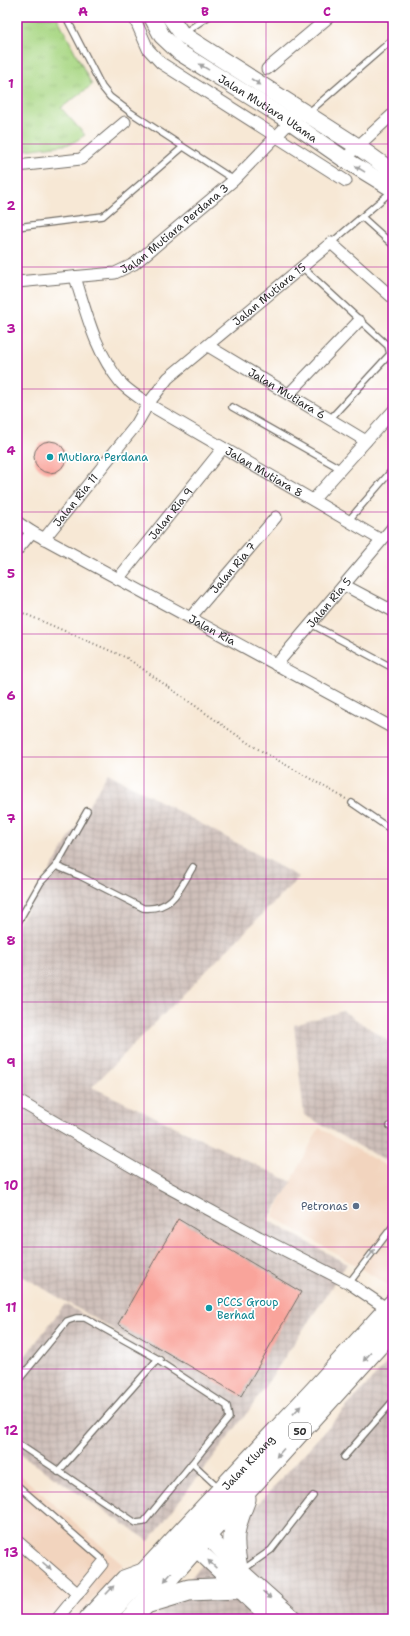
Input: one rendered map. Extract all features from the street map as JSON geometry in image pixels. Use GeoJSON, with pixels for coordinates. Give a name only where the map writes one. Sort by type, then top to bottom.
{"type":"FeatureCollection","features":[{"type":"Feature","properties":{"kind":"highway","name":"Jalan Kluang"},"geometry":{"type":"LineString","coordinates":[[102,1619],[150,1567],[194,1534],[251,1486],[392,1314]]}},
{"type":"Feature","properties":{"kind":"highway","name":"Jalan Kluang"},"geometry":{"type":"LineString","coordinates":[[131,1619],[146,1603],[194,1534],[222,1490],[392,1314]]}},
{"type":"Feature","properties":{"kind":"highway"},"geometry":{"type":"LineString","coordinates":[[146,1603],[239,1576],[233,1550],[234,1526],[251,1486]]}},
{"type":"Feature","properties":{"kind":"street"},"geometry":{"type":"LineString","coordinates":[[134,17],[148,49],[161,63],[346,181]]}},
{"type":"Feature","properties":{"kind":"street","name":"Jalan Mutiara Utama"},"geometry":{"type":"LineString","coordinates":[[152,17],[162,36],[173,47],[357,146],[393,172]]}},
{"type":"Feature","properties":{"kind":"street","name":"Jalan Mutiara Utama"},"geometry":{"type":"LineString","coordinates":[[170,17],[182,34],[300,116],[344,159],[393,190]]}},
{"type":"Feature","properties":{"kind":"street"},"geometry":{"type":"LineString","coordinates":[[268,68],[329,17]]}},
{"type":"Feature","properties":{"kind":"street"},"geometry":{"type":"LineString","coordinates":[[344,159],[393,114]]}},
{"type":"Feature","properties":{"kind":"street","name":"Jalan Mutiara Perdana 3"},"geometry":{"type":"LineString","coordinates":[[17,282],[115,273],[134,264],[234,180],[277,136],[300,116]]}},
{"type":"Feature","properties":{"kind":"street"},"geometry":{"type":"LineString","coordinates":[[17,166],[81,159],[125,122]]}},
{"type":"Feature","properties":{"kind":"street"},"geometry":{"type":"LineString","coordinates":[[331,243],[393,298]]}},
{"type":"Feature","properties":{"kind":"street","name":"Jalan Mutiara 15"},"geometry":{"type":"LineString","coordinates":[[148,404],[168,378],[331,243]]}},
{"type":"Feature","properties":{"kind":"street","name":"Jalan Mutiara 8"},"geometry":{"type":"LineString","coordinates":[[75,277],[92,335],[104,358],[122,384],[148,404],[381,540]]}},
{"type":"Feature","properties":{"kind":"street"},"geometry":{"type":"LineString","coordinates":[[289,394],[359,321]]}},
{"type":"Feature","properties":{"kind":"street","name":"Jalan Mutiara 6"},"geometry":{"type":"LineString","coordinates":[[208,346],[366,441]]}},
{"type":"Feature","properties":{"kind":"street","name":"Jalan Ria 11"},"geometry":{"type":"LineString","coordinates":[[44,538],[136,425],[148,404]]}},
{"type":"Feature","properties":{"kind":"street"},"geometry":{"type":"LineString","coordinates":[[313,500],[393,411]]}},
{"type":"Feature","properties":{"kind":"street","name":"Jalan Ria 9"},"geometry":{"type":"LineString","coordinates":[[118,579],[223,448]]}},
{"type":"Feature","properties":{"kind":"street","name":"Jalan Ria 7"},"geometry":{"type":"LineString","coordinates":[[190,618],[276,517]]}},
{"type":"Feature","properties":{"kind":"street","name":"Jalan Ria"},"geometry":{"type":"LineString","coordinates":[[17,522],[32,532],[393,728]]}},
{"type":"Feature","properties":{"kind":"street","name":"Jalan Ria 5"},"geometry":{"type":"LineString","coordinates":[[276,664],[393,527]]}},
{"type":"Feature","properties":{"kind":"street"},"geometry":{"type":"LineString","coordinates":[[17,550],[32,532]]}},
{"type":"Feature","properties":{"kind":"street"},"geometry":{"type":"LineString","coordinates":[[344,585],[393,611]]}},
{"type":"Feature","properties":{"kind":"street"},"geometry":{"type":"LineString","coordinates":[[17,1100],[160,1183],[259,1237],[349,1283],[392,1314]]}},
{"type":"Feature","properties":{"kind":"street"},"geometry":{"type":"LineString","coordinates":[[194,1534],[239,1576],[294,1619]]}},
{"type":"Feature","properties":{"kind":"street"},"geometry":{"type":"LineString","coordinates":[[17,1541],[78,1594]]}},
{"type":"Feature","properties":{"kind":"street"},"geometry":{"type":"LineString","coordinates":[[57,1619],[102,1564]]}},
{"type":"Feature","properties":{"kind":"street"},"geometry":{"type":"LineString","coordinates":[[83,1619],[123,1576],[150,1567]]}},
{"type":"Feature","properties":{"kind":"street"},"geometry":{"type":"LineString","coordinates":[[239,1576],[271,1619]]}},
{"type":"Feature","properties":{"kind":"lane"},"geometry":{"type":"LineString","coordinates":[[66,17],[102,87],[110,97],[130,112],[234,180]]}},
{"type":"Feature","properties":{"kind":"lane"},"geometry":{"type":"LineString","coordinates":[[182,34],[208,17]]}},
{"type":"Feature","properties":{"kind":"lane"},"geometry":{"type":"LineString","coordinates":[[300,116],[393,39]]}},
{"type":"Feature","properties":{"kind":"lane"},"geometry":{"type":"LineString","coordinates":[[17,227],[103,216],[183,147]]}},
{"type":"Feature","properties":{"kind":"lane"},"geometry":{"type":"LineString","coordinates":[[331,243],[393,190]]}},
{"type":"Feature","properties":{"kind":"lane"},"geometry":{"type":"LineString","coordinates":[[362,217],[393,245]]}},
{"type":"Feature","properties":{"kind":"lane"},"geometry":{"type":"LineString","coordinates":[[302,268],[388,346],[390,354],[330,420]]}},
{"type":"Feature","properties":{"kind":"lane"},"geometry":{"type":"LineString","coordinates":[[232,407],[341,469]]}},
{"type":"Feature","properties":{"kind":"lane"},"geometry":{"type":"LineString","coordinates":[[348,521],[393,470]]}},
{"type":"Feature","properties":{"kind":"lane"},"geometry":{"type":"LineString","coordinates":[[310,624],[393,668]]}},
{"type":"Feature","properties":{"kind":"lane"},"geometry":{"type":"LineString","coordinates":[[352,803],[393,831]]}},
{"type":"Feature","properties":{"kind":"lane"},"geometry":{"type":"LineString","coordinates":[[17,924],[41,882],[56,866],[87,812]]}},
{"type":"Feature","properties":{"kind":"lane"},"geometry":{"type":"LineString","coordinates":[[56,866],[80,876],[143,908],[153,909],[172,900],[193,867]]}},
{"type":"Feature","properties":{"kind":"lane"},"geometry":{"type":"LineString","coordinates":[[349,1283],[393,1226]]}},
{"type":"Feature","properties":{"kind":"lane"},"geometry":{"type":"LineString","coordinates":[[17,1382],[67,1321],[76,1318],[85,1318],[160,1360],[158,1360],[227,1406],[229,1418],[144,1522],[139,1524],[136,1524],[17,1443]]}},
{"type":"Feature","properties":{"kind":"lane"},"geometry":{"type":"LineString","coordinates":[[58,1472],[158,1360]]}},
{"type":"Feature","properties":{"kind":"lane"},"geometry":{"type":"LineString","coordinates":[[344,1457],[393,1400]]}},
{"type":"Feature","properties":{"kind":"lane"},"geometry":{"type":"LineString","coordinates":[[192,1463],[222,1490]]}},
{"type":"Feature","properties":{"kind":"lane"},"geometry":{"type":"LineString","coordinates":[[17,1485],[101,1558],[102,1564]]}},
{"type":"Feature","properties":{"kind":"lane"},"geometry":{"type":"LineString","coordinates":[[239,1576],[271,1550],[313,1496]]}},
{"type":"Feature","properties":{"kind":"path"},"geometry":{"type":"LineString","coordinates":[[17,609],[23,613],[127,658],[251,746],[352,803]]}},
{"type":"Feature","properties":{"kind":"shaded area"},"geometry":{"type":"Polygon","coordinates":[[[108,773],[299,877],[92,1087],[292,1182],[268,1220],[347,1264],[250,1409],[149,1541],[17,1452],[17,1367],[65,1304],[215,1389],[17,1273],[17,926],[108,773]]]}},
{"type":"Feature","properties":{"kind":"shaded area"},"geometry":{"type":"Polygon","coordinates":[[[343,1011],[393,1044],[393,1165],[304,1115],[294,1025],[343,1011]]]}},
{"type":"Feature","properties":{"kind":"shaded area"},"geometry":{"type":"Polygon","coordinates":[[[319,1128],[393,1170],[393,1283],[390,1286],[273,1216],[319,1128]]]}},
{"type":"Feature","properties":{"kind":"shaded area"},"geometry":{"type":"Polygon","coordinates":[[[393,1356],[393,1619],[153,1619],[393,1356]]]}},
{"type":"Feature","properties":{"kind":"shaded area"},"geometry":{"type":"Polygon","coordinates":[[[17,1472],[123,1565],[75,1619],[17,1619],[17,1472]]]}},
{"type":"Feature","properties":{"kind":"green space"},"geometry":{"type":"Polygon","coordinates":[[[17,17],[57,17],[92,85],[61,108],[85,135],[71,144],[17,151],[17,17]]]}},
{"type":"Feature","properties":{"kind":"building","name":"Mutiara Perdana"},"geometry":{"type":"Polygon","coordinates":[[[47,441],[53,441],[63,448],[66,457],[65,463],[59,470],[53,473],[47,473],[37,466],[34,460],[34,454],[41,444],[47,441]]]}},
{"type":"Feature","properties":{"kind":"building","name":"PCCS Group Berhad"},"geometry":{"type":"Polygon","coordinates":[[[178,1219],[301,1292],[241,1396],[118,1324],[178,1219]]]}},
{"type":"Feature","properties":{"kind":"place","name":"Mutiara Perdana"},"geometry":{"type":"Point","coordinates":[50,457]}},
{"type":"Feature","properties":{"kind":"place","name":"Petronas"},"geometry":{"type":"Point","coordinates":[356,1206]}},
{"type":"Feature","properties":{"kind":"place","name":"PCCS Group Berhad"},"geometry":{"type":"Point","coordinates":[209,1308]}}]}
